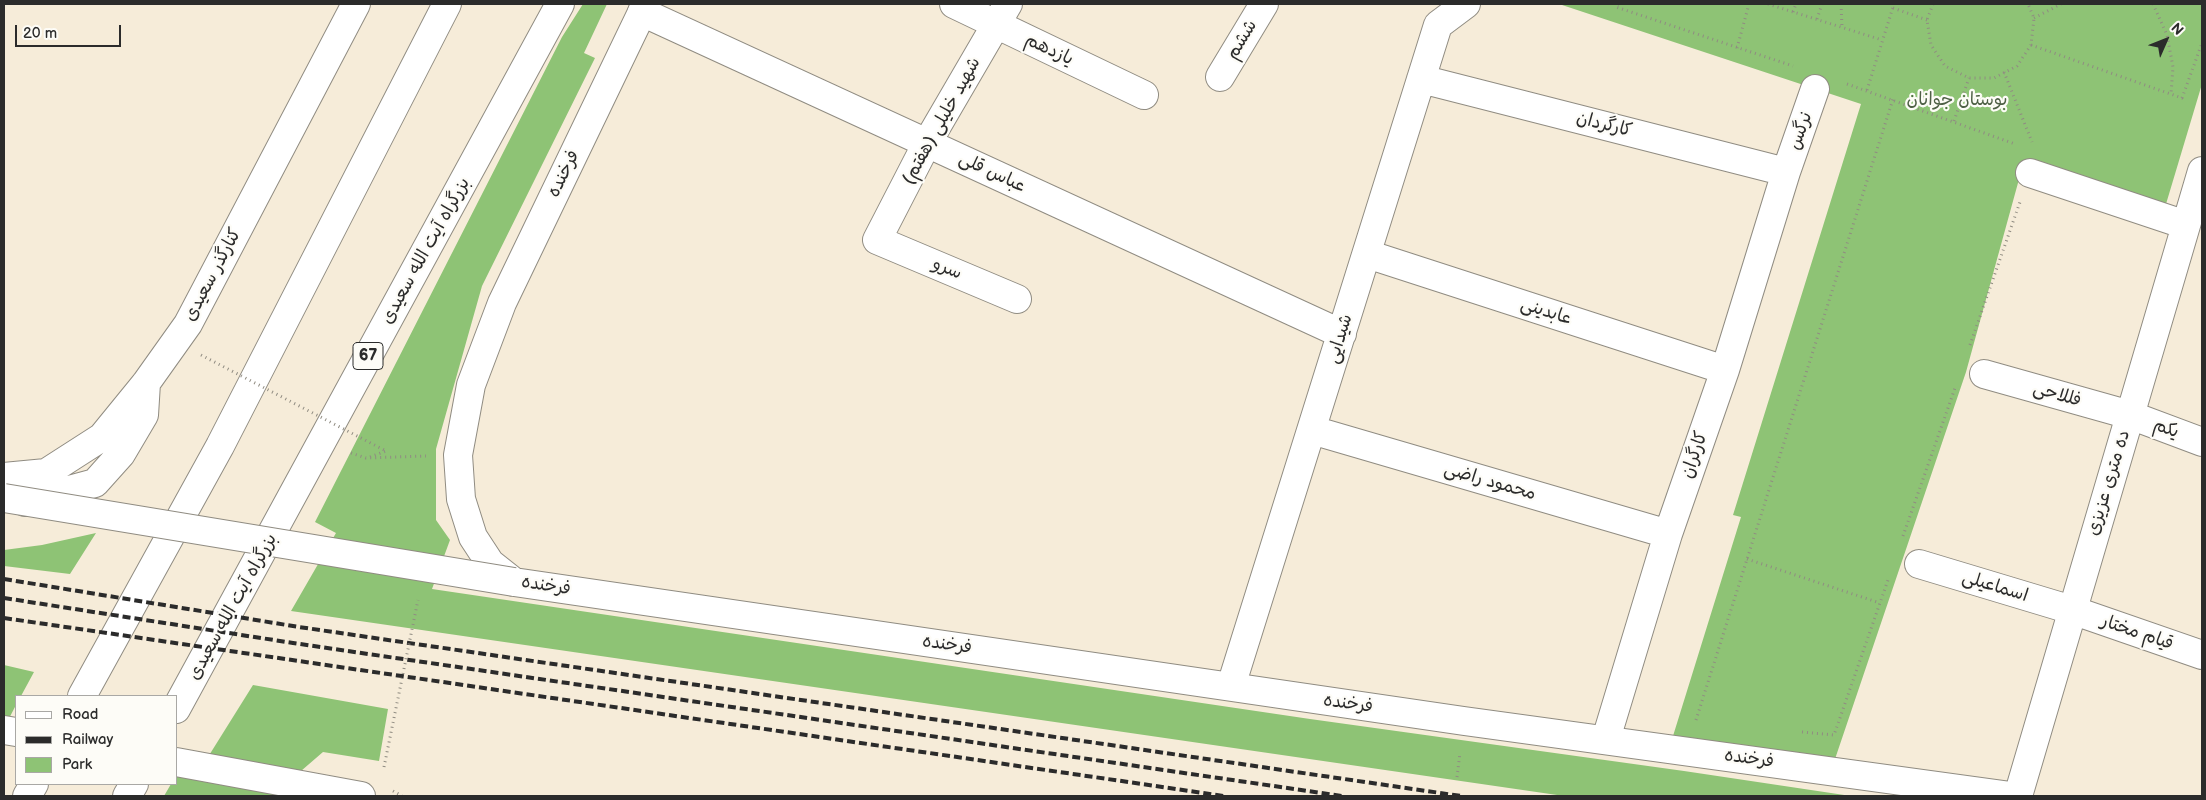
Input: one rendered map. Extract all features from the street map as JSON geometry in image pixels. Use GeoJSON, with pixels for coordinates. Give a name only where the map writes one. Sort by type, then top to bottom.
{"type":"FeatureCollection","features":[{"type":"Feature","properties":{"kind":"main road","name":"کنارگذر سعیدی"},"geometry":{"type":"LineString","coordinates":[[4,477],[46,473],[102,437],[146,383],[188,324],[356,4]]}},
{"type":"Feature","properties":{"kind":"main road"},"geometry":{"type":"LineString","coordinates":[[83,695],[224,437],[447,4]]}},
{"type":"Feature","properties":{"kind":"main road","name":"بزرگراه آیت الله سعیدی"},"geometry":{"type":"LineString","coordinates":[[178,705],[560,4]]}},
{"type":"Feature","properties":{"kind":"main road","name":"یازدهم"},"geometry":{"type":"LineString","coordinates":[[954,4],[1002,14],[1144,95]]}},
{"type":"Feature","properties":{"kind":"main road","name":"ششم"},"geometry":{"type":"LineString","coordinates":[[1220,77],[1264,4]]}},
{"type":"Feature","properties":{"kind":"main road","name":"شیدایی"},"geometry":{"type":"LineString","coordinates":[[1230,686],[1438,25],[1466,4]]}},
{"type":"Feature","properties":{"kind":"main road","name":"عباس قلی"},"geometry":{"type":"LineString","coordinates":[[644,8],[927,143],[1342,334]]}},
{"type":"Feature","properties":{"kind":"main road","name":"فرخنده"},"geometry":{"type":"LineString","coordinates":[[644,8],[502,303],[471,385],[458,455],[461,499],[473,537],[490,563],[514,582],[1464,721],[2011,796]]}},
{"type":"Feature","properties":{"kind":"main road","name":"شهید خلیلی (هفتم)"},"geometry":{"type":"LineString","coordinates":[[878,240],[927,143],[1002,14]]}},
{"type":"Feature","properties":{"kind":"main road","name":"کارگردان"},"geometry":{"type":"LineString","coordinates":[[1421,79],[1786,172]]}},
{"type":"Feature","properties":{"kind":"main road","name":"نرگس"},"geometry":{"type":"LineString","coordinates":[[1786,172],[1819,80]]}},
{"type":"Feature","properties":{"kind":"main road"},"geometry":{"type":"LineString","coordinates":[[2033,162],[2186,224]]}},
{"type":"Feature","properties":{"kind":"main road","name":"ده متری عزیزی"},"geometry":{"type":"LineString","coordinates":[[2018,796],[2202,171]]}},
{"type":"Feature","properties":{"kind":"main road","name":"کارگران"},"geometry":{"type":"LineString","coordinates":[[1606,739],[1668,534],[1725,370],[1786,172]]}},
{"type":"Feature","properties":{"kind":"main road","name":"سرو"},"geometry":{"type":"LineString","coordinates":[[878,240],[1017,299]]}},
{"type":"Feature","properties":{"kind":"main road","name":"عابدینی"},"geometry":{"type":"LineString","coordinates":[[1367,254],[1725,370]]}},
{"type":"Feature","properties":{"kind":"main road","name":"فللاحی"},"geometry":{"type":"LineString","coordinates":[[1971,376],[2130,416]]}},
{"type":"Feature","properties":{"kind":"main road"},"geometry":{"type":"LineString","coordinates":[[4,505],[35,501],[96,483],[121,454],[144,415],[146,383]]}},
{"type":"Feature","properties":{"kind":"main road","name":"یکم"},"geometry":{"type":"LineString","coordinates":[[2130,416],[2202,442]]}},
{"type":"Feature","properties":{"kind":"main road","name":"محمود راضی"},"geometry":{"type":"LineString","coordinates":[[1312,430],[1668,534]]}},
{"type":"Feature","properties":{"kind":"main road"},"geometry":{"type":"LineString","coordinates":[[4,498],[514,582]]}},
{"type":"Feature","properties":{"kind":"main road","name":"اسماعیلی"},"geometry":{"type":"LineString","coordinates":[[1919,564],[2072,610]]}},
{"type":"Feature","properties":{"kind":"main road","name":"قیام مختار"},"geometry":{"type":"LineString","coordinates":[[2072,610],[2202,655]]}},
{"type":"Feature","properties":{"kind":"main road"},"geometry":{"type":"LineString","coordinates":[[178,762],[361,796]]}},
{"type":"Feature","properties":{"kind":"main road"},"geometry":{"type":"LineString","coordinates":[[27,796],[33,785]]}},
{"type":"Feature","properties":{"kind":"main road"},"geometry":{"type":"LineString","coordinates":[[127,796],[133,785]]}},
{"type":"Feature","properties":{"kind":"path"},"geometry":{"type":"LineString","coordinates":[[1618,4],[1616,8],[1737,48],[1819,80],[1867,90],[1954,121],[2033,162]]}},
{"type":"Feature","properties":{"kind":"path"},"geometry":{"type":"LineString","coordinates":[[1737,48],[1749,4]]}},
{"type":"Feature","properties":{"kind":"path"},"geometry":{"type":"LineString","coordinates":[[1768,4],[1882,40]]}},
{"type":"Feature","properties":{"kind":"path"},"geometry":{"type":"LineString","coordinates":[[1793,12],[1796,4]]}},
{"type":"Feature","properties":{"kind":"path"},"geometry":{"type":"LineString","coordinates":[[1817,19],[1822,4]]}},
{"type":"Feature","properties":{"kind":"path"},"geometry":{"type":"LineString","coordinates":[[1841,4],[1842,27]]}},
{"type":"Feature","properties":{"kind":"path"},"geometry":{"type":"LineString","coordinates":[[1933,4],[1927,20],[1931,45],[1946,66],[1968,78],[1994,78],[2017,66],[2031,44],[2034,18],[2028,4]]}},
{"type":"Feature","properties":{"kind":"path"},"geometry":{"type":"LineString","coordinates":[[2034,18],[2061,4]]}},
{"type":"Feature","properties":{"kind":"path"},"geometry":{"type":"LineString","coordinates":[[2153,4],[2167,35],[2172,67],[2171,94]]}},
{"type":"Feature","properties":{"kind":"path"},"geometry":{"type":"LineString","coordinates":[[1867,90],[1894,6],[1927,20]]}},
{"type":"Feature","properties":{"kind":"path"},"geometry":{"type":"LineString","coordinates":[[2031,44],[2182,98],[2202,43]]}},
{"type":"Feature","properties":{"kind":"path"},"geometry":{"type":"LineString","coordinates":[[1968,350],[2033,162],[2004,72]]}},
{"type":"Feature","properties":{"kind":"path"},"geometry":{"type":"LineString","coordinates":[[1954,121],[1968,78]]}},
{"type":"Feature","properties":{"kind":"path"},"geometry":{"type":"LineString","coordinates":[[1695,724],[1893,99]]}},
{"type":"Feature","properties":{"kind":"path"},"geometry":{"type":"LineString","coordinates":[[201,356],[386,451],[366,458],[458,455]]}},
{"type":"Feature","properties":{"kind":"path"},"geometry":{"type":"LineString","coordinates":[[1903,538],[1971,376]]}},
{"type":"Feature","properties":{"kind":"path"},"geometry":{"type":"LineString","coordinates":[[1747,559],[1880,603]]}},
{"type":"Feature","properties":{"kind":"path"},"geometry":{"type":"LineString","coordinates":[[1794,732],[1834,734],[1890,575]]}},
{"type":"Feature","properties":{"kind":"path"},"geometry":{"type":"LineString","coordinates":[[384,768],[419,596]]}},
{"type":"Feature","properties":{"kind":"green space"},"geometry":{"type":"Polygon","coordinates":[[[583,4],[607,4],[584,53],[595,58],[482,286],[436,449],[436,520],[450,540],[432,589],[1310,719],[1851,796],[1564,796],[291,611],[336,533],[315,522],[562,37],[583,4]]]}},
{"type":"Feature","properties":{"kind":"green space","name":"بوستان جوانان"},"geometry":{"type":"Polygon","coordinates":[[[1559,4],[2202,4],[2202,84],[2160,224],[2021,172],[1966,372],[1835,759],[1673,736],[1741,517],[1733,515],[1861,104],[1559,4]]]}},
{"type":"Feature","properties":{"kind":"green space"},"geometry":{"type":"Polygon","coordinates":[[[96,533],[70,574],[4,566],[4,550],[42,545],[96,533]]]}},
{"type":"Feature","properties":{"kind":"green space"},"geometry":{"type":"Polygon","coordinates":[[[4,665],[34,672],[22,695],[15,695],[15,707],[4,728],[4,665]]]}},
{"type":"Feature","properties":{"kind":"green space"},"geometry":{"type":"Polygon","coordinates":[[[253,685],[388,709],[379,761],[323,752],[272,796],[164,796],[170,785],[178,785],[178,773],[203,765],[253,685]]]}},
{"type":"Feature","properties":{"kind":"railway"},"geometry":{"type":"LineString","coordinates":[[4,579],[299,627],[1461,796]]}},
{"type":"Feature","properties":{"kind":"railway"},"geometry":{"type":"LineString","coordinates":[[4,598],[293,643],[1342,796]]}},
{"type":"Feature","properties":{"kind":"railway"},"geometry":{"type":"LineString","coordinates":[[4,618],[1224,796]]}}]}
